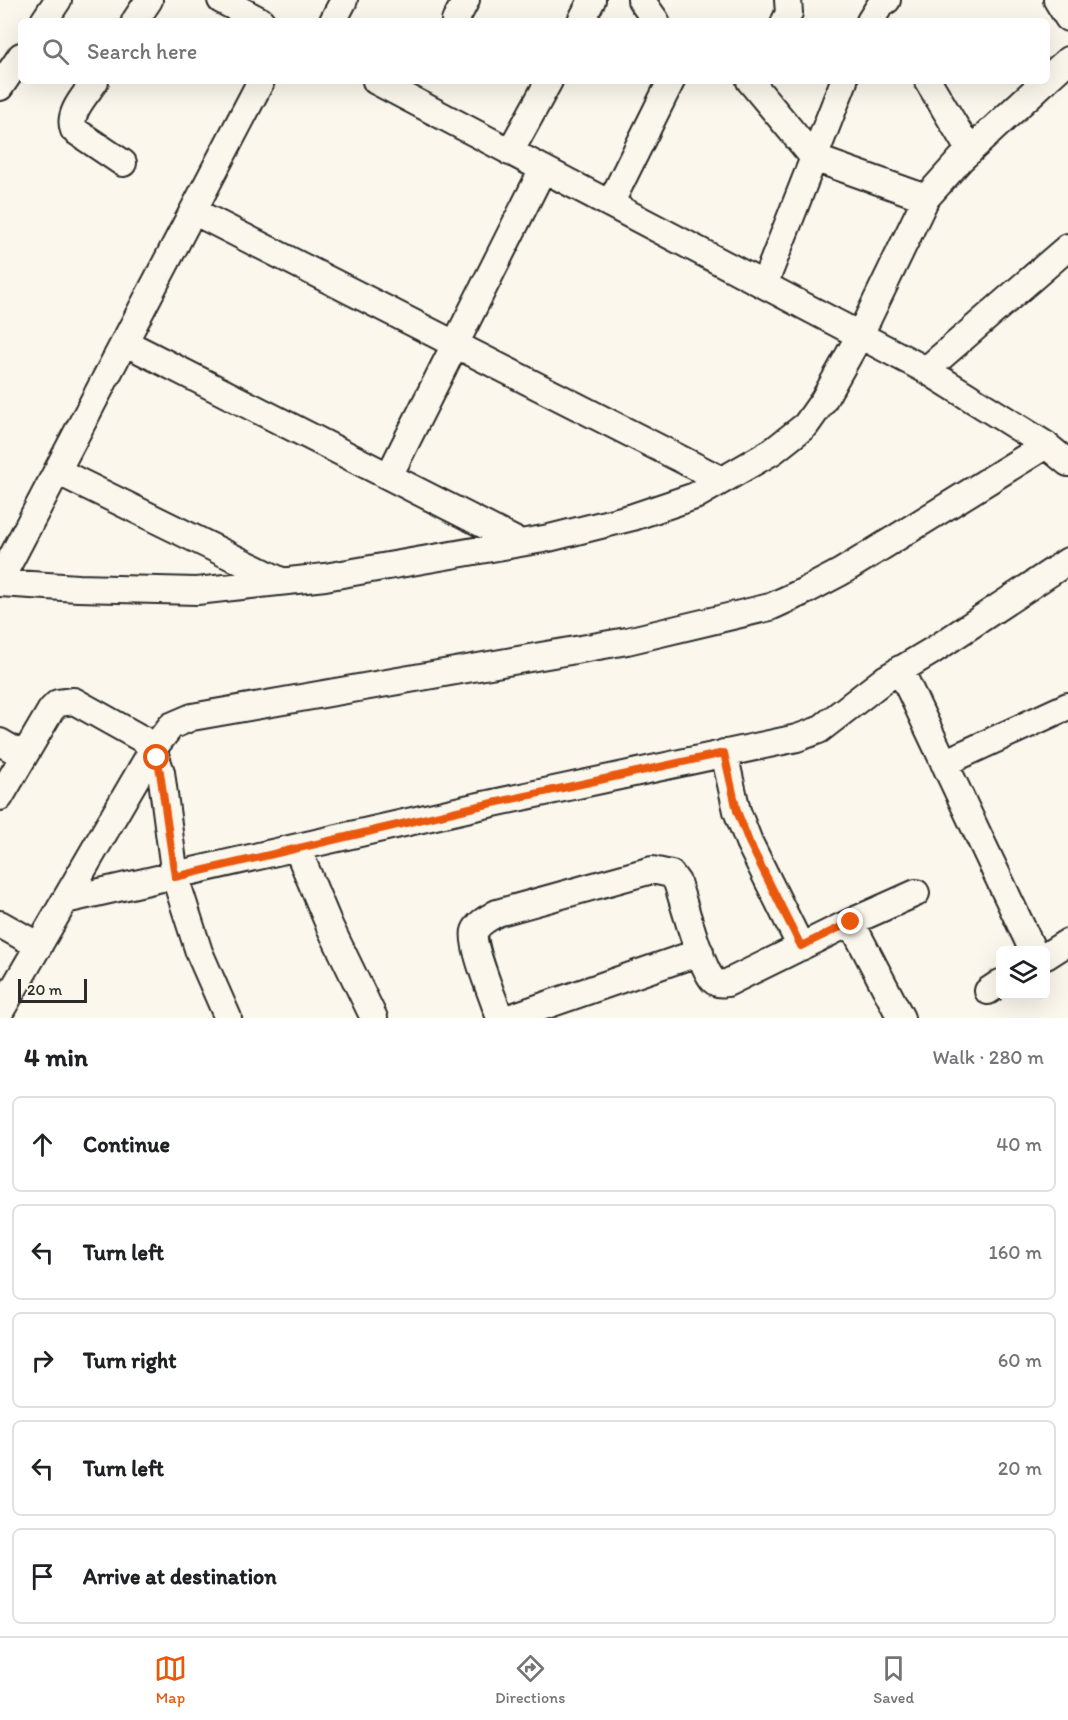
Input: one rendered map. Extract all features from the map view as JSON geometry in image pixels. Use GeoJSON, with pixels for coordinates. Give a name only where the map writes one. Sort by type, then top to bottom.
{"type":"FeatureCollection","features":[{"type":"Feature","properties":{"kind":"street"},"geometry":{"type":"LineString","coordinates":[[46,18],[58,0]]}},
{"type":"Feature","properties":{"kind":"street"},"geometry":{"type":"LineString","coordinates":[[137,18],[149,0]]}},
{"type":"Feature","properties":{"kind":"street"},"geometry":{"type":"LineString","coordinates":[[335,18],[344,0]]}},
{"type":"Feature","properties":{"kind":"street"},"geometry":{"type":"LineString","coordinates":[[457,18],[466,0]]}},
{"type":"Feature","properties":{"kind":"street"},"geometry":{"type":"LineString","coordinates":[[583,18],[592,0]]}},
{"type":"Feature","properties":{"kind":"street"},"geometry":{"type":"LineString","coordinates":[[641,0],[654,18]]}},
{"type":"Feature","properties":{"kind":"street"},"geometry":{"type":"LineString","coordinates":[[786,18],[789,13],[788,0]]}},
{"type":"Feature","properties":{"kind":"street"},"geometry":{"type":"LineString","coordinates":[[1057,0],[1068,18]]}},
{"type":"Feature","properties":{"kind":"street"},"geometry":{"type":"LineString","coordinates":[[234,3],[256,18]]}},
{"type":"Feature","properties":{"kind":"street"},"geometry":{"type":"LineString","coordinates":[[0,87],[18,60]]}},
{"type":"Feature","properties":{"kind":"street"},"geometry":{"type":"LineString","coordinates":[[1050,76],[1068,60]]}},
{"type":"Feature","properties":{"kind":"street"},"geometry":{"type":"LineString","coordinates":[[93,84],[75,111],[71,123],[74,130],[123,163]]}},
{"type":"Feature","properties":{"kind":"street"},"geometry":{"type":"LineString","coordinates":[[259,84],[0,581],[78,588],[197,591],[324,577],[549,538],[633,516],[695,496],[773,451],[806,425],[823,401],[860,335],[926,198],[970,151],[1042,84]]}},
{"type":"Feature","properties":{"kind":"street"},"geometry":{"type":"LineString","coordinates":[[388,84],[417,91],[510,152],[926,370],[1046,445],[1068,463]]}},
{"type":"Feature","properties":{"kind":"street"},"geometry":{"type":"LineString","coordinates":[[510,152],[547,84]]}},
{"type":"Feature","properties":{"kind":"street"},"geometry":{"type":"LineString","coordinates":[[610,204],[670,84]]}},
{"type":"Feature","properties":{"kind":"street"},"geometry":{"type":"LineString","coordinates":[[752,84],[814,158],[926,198]]}},
{"type":"Feature","properties":{"kind":"street"},"geometry":{"type":"LineString","coordinates":[[764,285],[843,84]]}},
{"type":"Feature","properties":{"kind":"street"},"geometry":{"type":"LineString","coordinates":[[930,84],[970,151]]}},
{"type":"Feature","properties":{"kind":"street"},"geometry":{"type":"LineString","coordinates":[[389,476],[543,169]]}},
{"type":"Feature","properties":{"kind":"street"},"geometry":{"type":"LineString","coordinates":[[193,211],[722,480]]}},
{"type":"Feature","properties":{"kind":"street"},"geometry":{"type":"LineString","coordinates":[[926,370],[1068,247]]}},
{"type":"Feature","properties":{"kind":"street"},"geometry":{"type":"LineString","coordinates":[[124,342],[520,543]]}},
{"type":"Feature","properties":{"kind":"street"},"geometry":{"type":"LineString","coordinates":[[0,1012],[153,749],[171,726],[192,717],[627,641],[770,607],[841,572],[1046,445]]}},
{"type":"Feature","properties":{"kind":"street"},"geometry":{"type":"LineString","coordinates":[[57,471],[281,581]]}},
{"type":"Feature","properties":{"kind":"street"},"geometry":{"type":"LineString","coordinates":[[65,900],[797,738],[819,730],[900,669],[932,651],[1068,561]]}},
{"type":"Feature","properties":{"kind":"street"},"geometry":{"type":"LineString","coordinates":[[900,669],[1031,946]]}},
{"type":"Feature","properties":{"kind":"street"},"geometry":{"type":"LineString","coordinates":[[0,797],[51,710],[58,703],[74,701],[142,739],[153,749],[160,772],[175,877],[199,952],[228,1018]]}},
{"type":"Feature","properties":{"kind":"street"},"geometry":{"type":"LineString","coordinates":[[944,763],[1068,706]]}},
{"type":"Feature","properties":{"kind":"street"},"geometry":{"type":"LineString","coordinates":[[0,742],[24,756]]}},
{"type":"Feature","properties":{"kind":"street"},"geometry":{"type":"LineString","coordinates":[[724,753],[737,811],[749,842],[801,946]]}},
{"type":"Feature","properties":{"kind":"street"},"geometry":{"type":"LineString","coordinates":[[297,848],[330,927],[374,1018]]}},
{"type":"Feature","properties":{"kind":"street"},"geometry":{"type":"LineString","coordinates":[[500,1018],[475,945],[474,932],[482,922],[497,913],[652,870],[662,871],[670,874],[678,882],[700,952],[713,981],[720,984],[727,983],[916,893]]}},
{"type":"Feature","properties":{"kind":"street"},"geometry":{"type":"LineString","coordinates":[[851,922],[901,1018]]}},
{"type":"Feature","properties":{"kind":"street"},"geometry":{"type":"LineString","coordinates":[[0,924],[39,946]]}},
{"type":"Feature","properties":{"kind":"street"},"geometry":{"type":"LineString","coordinates":[[1050,953],[1068,942]]}},
{"type":"Feature","properties":{"kind":"street"},"geometry":{"type":"LineString","coordinates":[[509,1018],[700,952]]}},
{"type":"Feature","properties":{"kind":"route"},"geometry":{"type":"LineString","coordinates":[[157,758],[175,877],[470,808],[724,753],[737,811],[749,842],[801,946],[851,922]]}}]}
